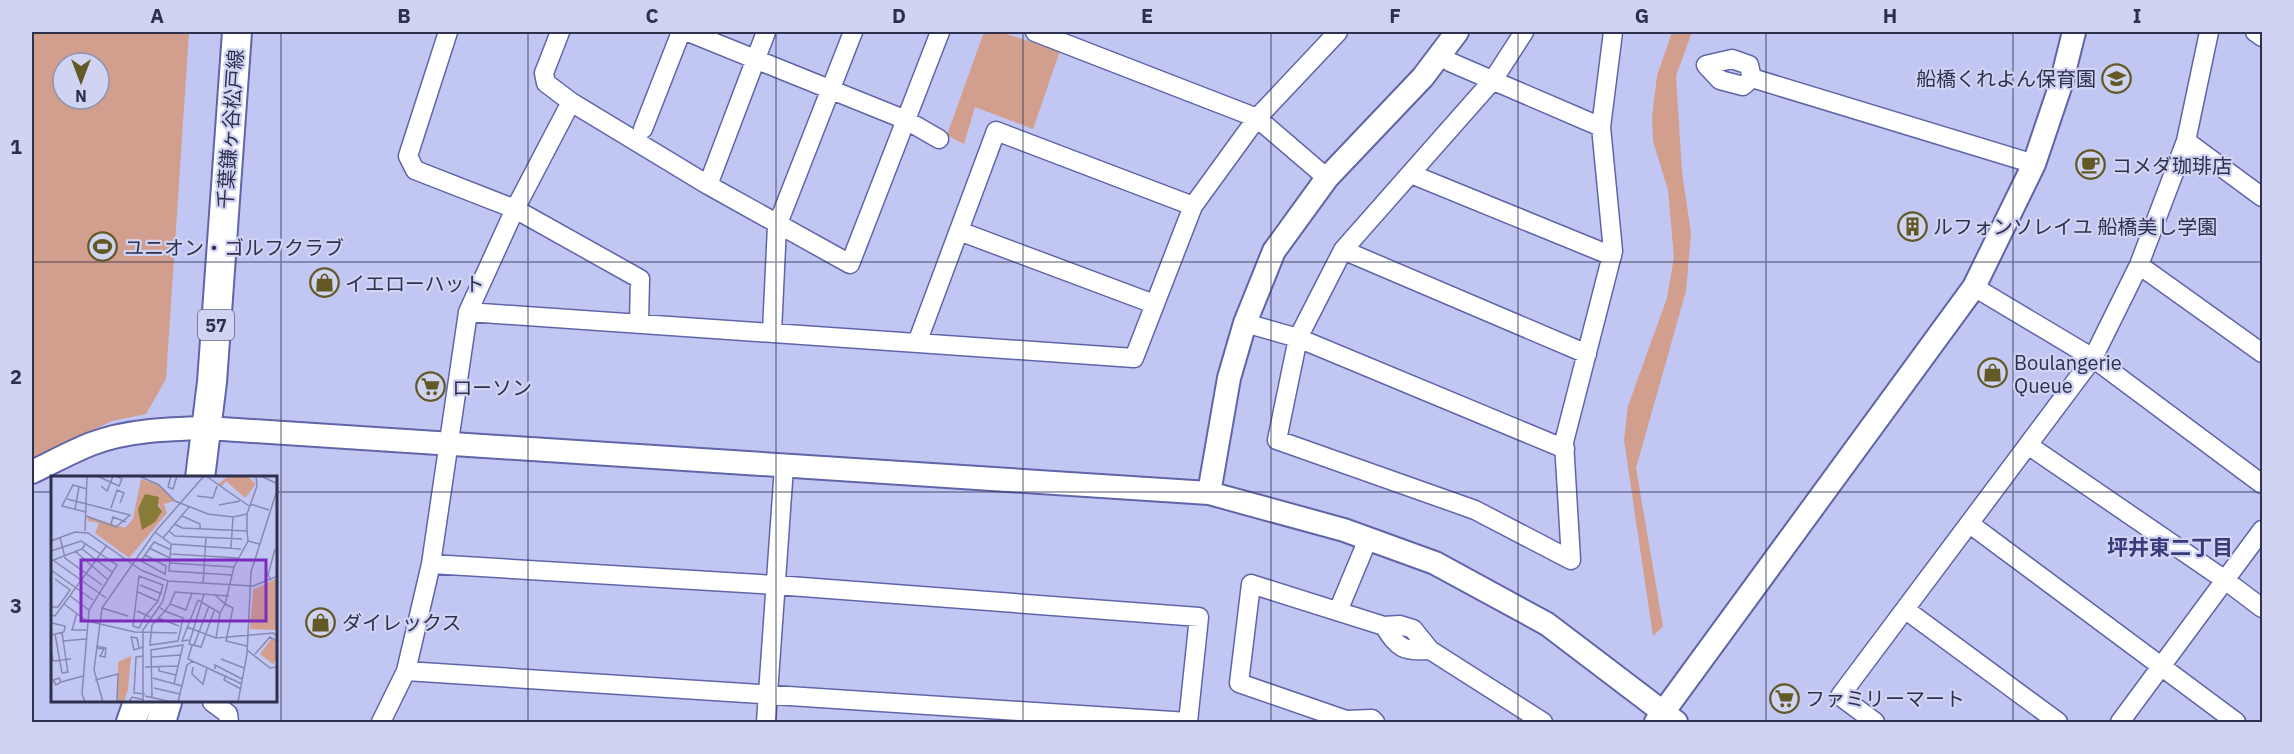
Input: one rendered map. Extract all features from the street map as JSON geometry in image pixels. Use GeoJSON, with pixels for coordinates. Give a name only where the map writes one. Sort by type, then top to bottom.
{"type":"FeatureCollection","features":[{"type":"Feature","properties":{"kind":"main road","name":"千葉鎌ヶ谷松戸線"},"geometry":{"type":"LineString","coordinates":[[200,476],[207,428],[232,129],[237,32]]}},
{"type":"Feature","properties":{"kind":"main road"},"geometry":{"type":"LineString","coordinates":[[131,723],[138,703]]}},
{"type":"Feature","properties":{"kind":"main road"},"geometry":{"type":"LineString","coordinates":[[161,723],[167,703]]}},
{"type":"Feature","properties":{"kind":"street"},"geometry":{"type":"LineString","coordinates":[[448,32],[408,156],[416,170],[515,209],[640,279],[639,322]]}},
{"type":"Feature","properties":{"kind":"street"},"geometry":{"type":"LineString","coordinates":[[560,32],[544,73],[546,83],[571,102],[708,185],[777,226],[850,264],[940,32]]}},
{"type":"Feature","properties":{"kind":"street"},"geometry":{"type":"LineString","coordinates":[[643,129],[681,32]]}},
{"type":"Feature","properties":{"kind":"street"},"geometry":{"type":"LineString","coordinates":[[688,32],[906,120],[939,139]]}},
{"type":"Feature","properties":{"kind":"street"},"geometry":{"type":"LineString","coordinates":[[708,185],[766,32]]}},
{"type":"Feature","properties":{"kind":"street"},"geometry":{"type":"LineString","coordinates":[[772,332],[777,226],[853,32]]}},
{"type":"Feature","properties":{"kind":"street"},"geometry":{"type":"LineString","coordinates":[[1035,32],[1257,118],[1327,178]]}},
{"type":"Feature","properties":{"kind":"street"},"geometry":{"type":"LineString","coordinates":[[468,312],[639,322],[1134,358],[1193,206],[1257,118],[1334,32]]}},
{"type":"Feature","properties":{"kind":"street"},"geometry":{"type":"LineString","coordinates":[[1209,493],[1229,378],[1245,323],[1274,251],[1327,178],[1423,77],[1457,32]]}},
{"type":"Feature","properties":{"kind":"street"},"geometry":{"type":"LineString","coordinates":[[1524,32],[1493,80],[1343,250],[1298,338],[1276,440],[1475,510],[1571,560],[1564,442],[1613,251],[1601,127],[1613,32]]}},
{"type":"Feature","properties":{"kind":"street"},"geometry":{"type":"LineString","coordinates":[[32,472],[92,444],[126,434],[163,429],[207,428],[1209,493],[1344,530],[1435,563],[1547,624],[1665,720],[1974,287],[2034,164],[2061,84],[2074,32]]}},
{"type":"Feature","properties":{"kind":"street"},"geometry":{"type":"LineString","coordinates":[[1875,723],[1840,696],[2093,358],[2139,265],[2186,141],[2209,32]]}},
{"type":"Feature","properties":{"kind":"street"},"geometry":{"type":"LineString","coordinates":[[2255,32],[2262,37]]}},
{"type":"Feature","properties":{"kind":"street"},"geometry":{"type":"LineString","coordinates":[[1440,55],[1450,62],[1601,127]]}},
{"type":"Feature","properties":{"kind":"street"},"geometry":{"type":"LineString","coordinates":[[1752,78],[2034,164]]}},
{"type":"Feature","properties":{"kind":"street"},"geometry":{"type":"LineString","coordinates":[[381,723],[406,671],[431,564],[468,312],[515,209],[571,102]]}},
{"type":"Feature","properties":{"kind":"street"},"geometry":{"type":"LineString","coordinates":[[916,343],[996,131],[1193,206]]}},
{"type":"Feature","properties":{"kind":"street"},"geometry":{"type":"LineString","coordinates":[[2186,141],[2262,197]]}},
{"type":"Feature","properties":{"kind":"street"},"geometry":{"type":"LineString","coordinates":[[1411,174],[1612,256]]}},
{"type":"Feature","properties":{"kind":"street"},"geometry":{"type":"LineString","coordinates":[[959,231],[1154,304]]}},
{"type":"Feature","properties":{"kind":"street"},"geometry":{"type":"LineString","coordinates":[[1343,250],[1587,354]]}},
{"type":"Feature","properties":{"kind":"street"},"geometry":{"type":"LineString","coordinates":[[2139,265],[2262,353]]}},
{"type":"Feature","properties":{"kind":"street"},"geometry":{"type":"LineString","coordinates":[[1974,287],[2093,358],[2262,484]]}},
{"type":"Feature","properties":{"kind":"street"},"geometry":{"type":"LineString","coordinates":[[1245,323],[1298,338],[1565,449]]}},
{"type":"Feature","properties":{"kind":"street"},"geometry":{"type":"LineString","coordinates":[[2028,445],[2225,580],[2262,608]]}},
{"type":"Feature","properties":{"kind":"street"},"geometry":{"type":"LineString","coordinates":[[766,723],[784,467]]}},
{"type":"Feature","properties":{"kind":"street"},"geometry":{"type":"LineString","coordinates":[[1970,524],[2236,723]]}},
{"type":"Feature","properties":{"kind":"street"},"geometry":{"type":"LineString","coordinates":[[2121,723],[2262,530]]}},
{"type":"Feature","properties":{"kind":"street"},"geometry":{"type":"LineString","coordinates":[[1338,611],[1368,538]]}},
{"type":"Feature","properties":{"kind":"street"},"geometry":{"type":"LineString","coordinates":[[406,671],[1188,722],[1199,617],[776,585],[431,564]]}},
{"type":"Feature","properties":{"kind":"street"},"geometry":{"type":"LineString","coordinates":[[1375,723],[1372,719],[1347,721],[1239,683],[1251,584],[1384,626],[1394,642],[1404,650],[1430,650],[1543,723]]}},
{"type":"Feature","properties":{"kind":"street"},"geometry":{"type":"LineString","coordinates":[[1906,610],[2058,723]]}},
{"type":"Feature","properties":{"kind":"street"},"geometry":{"type":"LineString","coordinates":[[213,703],[228,714],[229,723]]}},
{"type":"Feature","properties":{"kind":"shaded area","name":"ユニオン・ゴルフクラブ"},"geometry":{"type":"Polygon","coordinates":[[[32,32],[189,32],[166,379],[146,414],[112,421],[32,458],[32,32]]]}},
{"type":"Feature","properties":{"kind":"shaded area"},"geometry":{"type":"Polygon","coordinates":[[[984,32],[1000,32],[1060,51],[1033,129],[975,107],[964,144],[947,135],[984,32]]]}},
{"type":"Feature","properties":{"kind":"shaded area"},"geometry":{"type":"Polygon","coordinates":[[[1672,32],[1692,32],[1676,76],[1682,172],[1691,233],[1686,291],[1636,468],[1663,626],[1653,636],[1624,440],[1628,406],[1667,298],[1674,257],[1668,190],[1653,141],[1652,117],[1657,76],[1672,32]]]}},
{"type":"Feature","properties":{"kind":"place","name":"船橋くれよん保育園"},"geometry":{"type":"Point","coordinates":[2117,78]}},
{"type":"Feature","properties":{"kind":"place","name":"コメダ珈琲店"},"geometry":{"type":"Point","coordinates":[2091,165]}},
{"type":"Feature","properties":{"kind":"place","name":"ルフォンソレイユ 船橋美し学園"},"geometry":{"type":"Point","coordinates":[1912,226]}},
{"type":"Feature","properties":{"kind":"place","name":"ユニオン・ゴルフクラブ"},"geometry":{"type":"Point","coordinates":[103,247]}},
{"type":"Feature","properties":{"kind":"place","name":"イエローハット"},"geometry":{"type":"Point","coordinates":[324,283]}},
{"type":"Feature","properties":{"kind":"place","name":"Boulangerie Queue"},"geometry":{"type":"Point","coordinates":[1993,373]}},
{"type":"Feature","properties":{"kind":"place","name":"ローソン"},"geometry":{"type":"Point","coordinates":[431,387]}},
{"type":"Feature","properties":{"kind":"place","name":"ダイレックス"},"geometry":{"type":"Point","coordinates":[321,622]}},
{"type":"Feature","properties":{"kind":"place","name":"ファミリーマート"},"geometry":{"type":"Point","coordinates":[1784,698]}},
{"type":"Feature","properties":{"kind":"district","name":"坪井東二丁目"},"geometry":{"type":"Point","coordinates":[2170,547]}}]}
